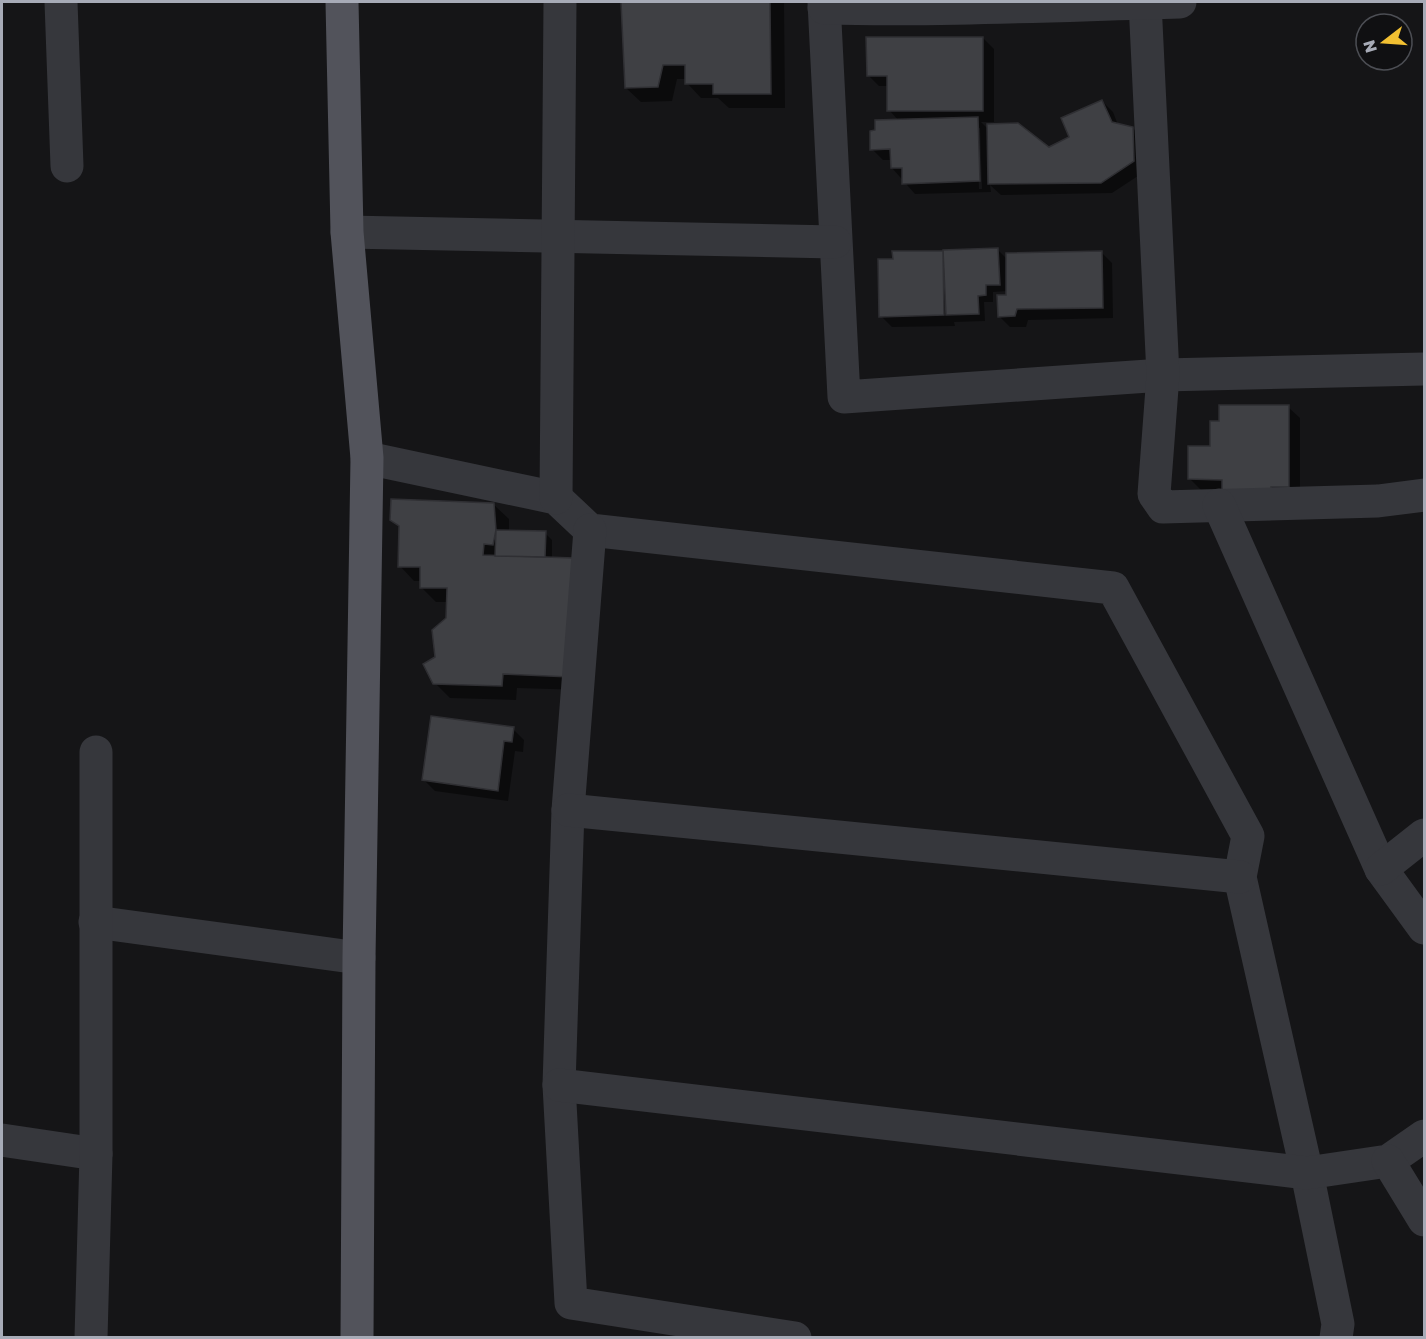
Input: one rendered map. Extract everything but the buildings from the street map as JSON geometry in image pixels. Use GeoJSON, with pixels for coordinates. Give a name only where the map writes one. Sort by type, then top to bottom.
{"type":"FeatureCollection","features":[{"type":"Feature","properties":{"kind":"main road"},"geometry":{"type":"LineString","coordinates":[[342,2],[347,232],[367,458],[359,958],[357,1338]]}},
{"type":"Feature","properties":{"kind":"street"},"geometry":{"type":"LineString","coordinates":[[61,2],[67,166]]}},
{"type":"Feature","properties":{"kind":"street"},"geometry":{"type":"LineString","coordinates":[[556,498],[560,2]]}},
{"type":"Feature","properties":{"kind":"street"},"geometry":{"type":"LineString","coordinates":[[1145,2],[1163,375],[1154,495],[1163,507],[1378,501],[1425,495]]}},
{"type":"Feature","properties":{"kind":"street"},"geometry":{"type":"LineString","coordinates":[[1180,2],[896,10],[824,5],[844,397],[1163,375],[1425,369]]}},
{"type":"Feature","properties":{"kind":"street"},"geometry":{"type":"LineString","coordinates":[[347,232],[836,242]]}},
{"type":"Feature","properties":{"kind":"street"},"geometry":{"type":"LineString","coordinates":[[367,458],[556,498],[590,530],[1113,588],[1248,836],[1240,877],[1307,1173],[1338,1324],[1336,1338]]}},
{"type":"Feature","properties":{"kind":"street"},"geometry":{"type":"LineString","coordinates":[[1219,505],[1381,869],[1425,928]]}},
{"type":"Feature","properties":{"kind":"street"},"geometry":{"type":"LineString","coordinates":[[590,530],[568,810],[559,1085],[571,1303],[795,1338]]}},
{"type":"Feature","properties":{"kind":"street"},"geometry":{"type":"LineString","coordinates":[[91,1338],[96,1154],[96,752]]}},
{"type":"Feature","properties":{"kind":"street"},"geometry":{"type":"LineString","coordinates":[[568,810],[1240,877]]}},
{"type":"Feature","properties":{"kind":"street"},"geometry":{"type":"LineString","coordinates":[[1381,869],[1425,836]]}},
{"type":"Feature","properties":{"kind":"street"},"geometry":{"type":"LineString","coordinates":[[95,922],[359,958]]}},
{"type":"Feature","properties":{"kind":"street"},"geometry":{"type":"LineString","coordinates":[[559,1085],[1307,1173],[1388,1161],[1425,1136]]}},
{"type":"Feature","properties":{"kind":"street"},"geometry":{"type":"LineString","coordinates":[[2,1140],[96,1154]]}},
{"type":"Feature","properties":{"kind":"street"},"geometry":{"type":"LineString","coordinates":[[1388,1161],[1425,1220]]}}]}
